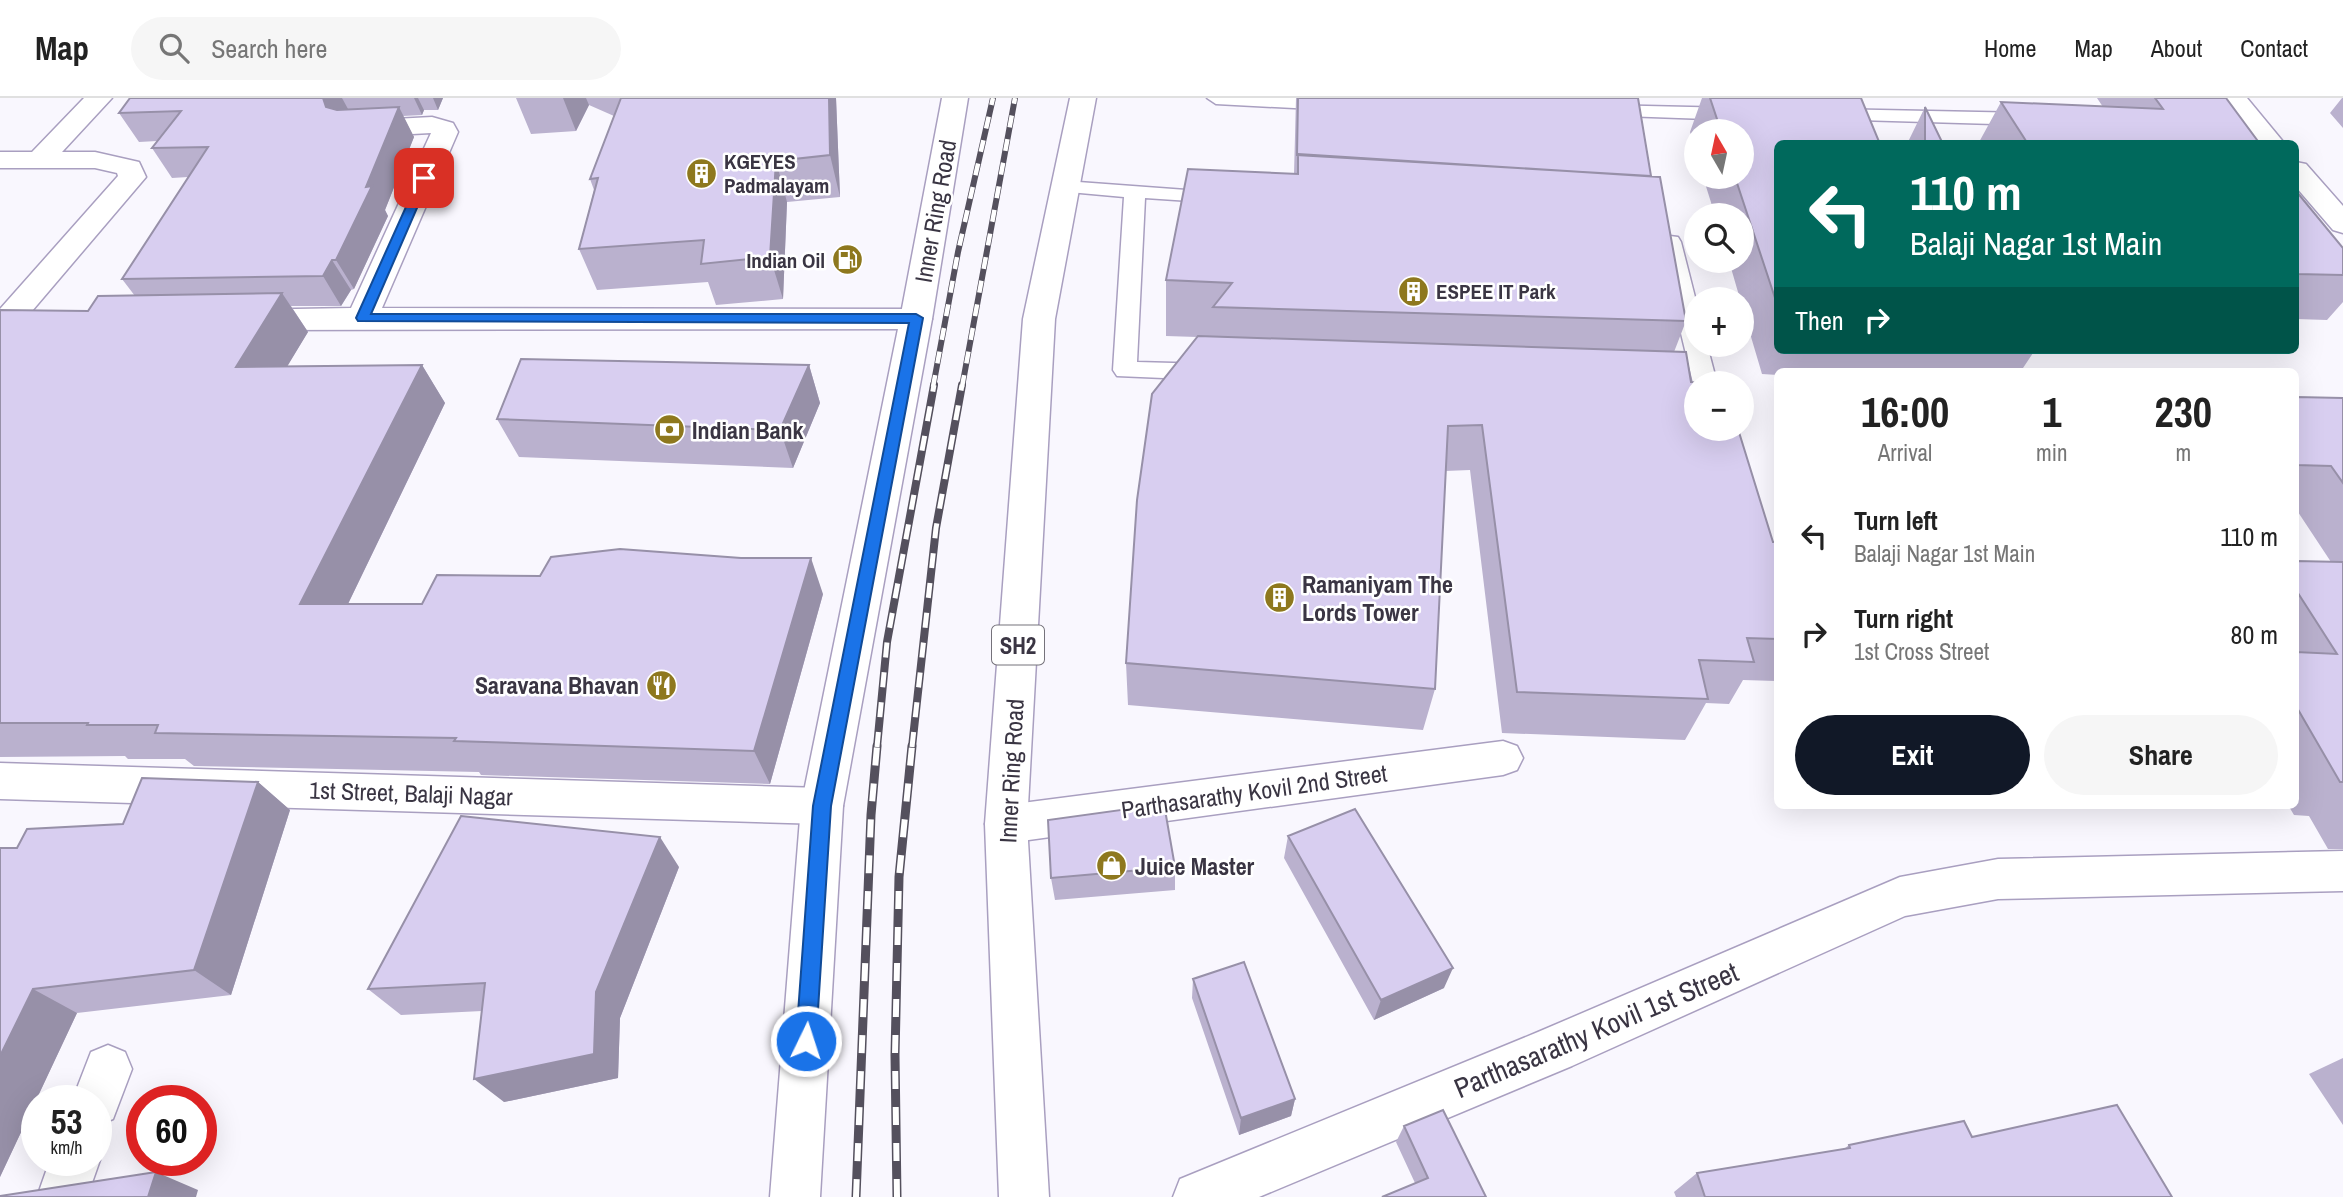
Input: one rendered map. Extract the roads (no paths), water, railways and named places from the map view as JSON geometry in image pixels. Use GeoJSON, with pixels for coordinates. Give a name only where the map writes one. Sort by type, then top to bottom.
{"type":"FeatureCollection","features":[{"type":"Feature","properties":{"kind":"street"},"geometry":{"type":"LineString","coordinates":[[39,160],[99,98]]}},
{"type":"Feature","properties":{"kind":"street","name":"Inner Ring Road"},"geometry":{"type":"LineString","coordinates":[[795,1197],[822,806],[916,318],[955,98]]}},
{"type":"Feature","properties":{"kind":"street","name":"Inner Ring Road"},"geometry":{"type":"LineString","coordinates":[[1024,1197],[1006,824],[1039,319],[1083,98]]}},
{"type":"Feature","properties":{"kind":"street"},"geometry":{"type":"LineString","coordinates":[[2240,115],[2268,140]]}},
{"type":"Feature","properties":{"kind":"street"},"geometry":{"type":"LineString","coordinates":[[355,129],[432,125],[444,128],[445,132],[362,318]]}},
{"type":"Feature","properties":{"kind":"street"},"geometry":{"type":"LineString","coordinates":[[0,160],[95,160],[129,168],[132,177],[2,324]]}},
{"type":"Feature","properties":{"kind":"street"},"geometry":{"type":"LineString","coordinates":[[2299,173],[2339,215]]}},
{"type":"Feature","properties":{"kind":"street"},"geometry":{"type":"LineString","coordinates":[[215,321],[362,318],[916,318]]}},
{"type":"Feature","properties":{"kind":"street"},"geometry":{"type":"LineString","coordinates":[[2,324],[44,324]]}},
{"type":"Feature","properties":{"kind":"street","name":"Parthasarathy Kovil 2nd Street"},"geometry":{"type":"LineString","coordinates":[[1006,824],[1503,758]]}},
{"type":"Feature","properties":{"kind":"street","name":"1st Street, Balaji Nagar"},"geometry":{"type":"LineString","coordinates":[[0,781],[822,806]]}},
{"type":"Feature","properties":{"kind":"street","name":"Parthasarathy Kovil 1st Street"},"geometry":{"type":"LineString","coordinates":[[1198,1197],[1555,1049],[1900,897],[1998,879],[2343,871]]}},
{"type":"Feature","properties":{"kind":"street"},"geometry":{"type":"LineString","coordinates":[[62,1197],[69,1176]]}},
{"type":"Feature","properties":{"kind":"lane"},"geometry":{"type":"LineString","coordinates":[[1216,98],[1353,106]]}},
{"type":"Feature","properties":{"kind":"lane"},"geometry":{"type":"LineString","coordinates":[[1587,111],[1752,114]]}},
{"type":"Feature","properties":{"kind":"lane"},"geometry":{"type":"LineString","coordinates":[[1807,115],[2042,119]]}},
{"type":"Feature","properties":{"kind":"lane"},"geometry":{"type":"LineString","coordinates":[[1065,187],[1247,198]]}},
{"type":"Feature","properties":{"kind":"lane"},"geometry":{"type":"LineString","coordinates":[[1135,191],[1125,370],[1236,373]]}},
{"type":"Feature","properties":{"kind":"lane"},"geometry":{"type":"LineString","coordinates":[[1665,225],[1691,371]]}},
{"type":"Feature","properties":{"kind":"railway"},"geometry":{"type":"LineString","coordinates":[[933,387],[958,252],[993,98]]}},
{"type":"Feature","properties":{"kind":"railway"},"geometry":{"type":"LineString","coordinates":[[962,387],[1015,98]]}},
{"type":"Feature","properties":{"kind":"railway"},"geometry":{"type":"LineString","coordinates":[[877,747],[887,642],[934,385]]}},
{"type":"Feature","properties":{"kind":"railway"},"geometry":{"type":"LineString","coordinates":[[912,747],[936,528],[962,385]]}},
{"type":"Feature","properties":{"kind":"railway"},"geometry":{"type":"LineString","coordinates":[[856,1197],[871,815],[877,746]]}},
{"type":"Feature","properties":{"kind":"railway"},"geometry":{"type":"LineString","coordinates":[[897,1197],[895,1055],[899,877],[912,746]]}},
{"type":"Feature","properties":{"kind":"place","name":"KGEYES Padmalayam"},"geometry":{"type":"Point","coordinates":[701,173]}},
{"type":"Feature","properties":{"kind":"place","name":"Indian Oil"},"geometry":{"type":"Point","coordinates":[848,260]}},
{"type":"Feature","properties":{"kind":"place","name":"ESPEE IT Park"},"geometry":{"type":"Point","coordinates":[1413,291]}},
{"type":"Feature","properties":{"kind":"place","name":"Indian Bank"},"geometry":{"type":"Point","coordinates":[669,430]}},
{"type":"Feature","properties":{"kind":"place","name":"Ramaniyam The Lords Tower"},"geometry":{"type":"Point","coordinates":[1279,598]}},
{"type":"Feature","properties":{"kind":"place","name":"Saravana Bhavan"},"geometry":{"type":"Point","coordinates":[662,685]}},
{"type":"Feature","properties":{"kind":"place","name":"Juice Master"},"geometry":{"type":"Point","coordinates":[1112,866]}}]}
